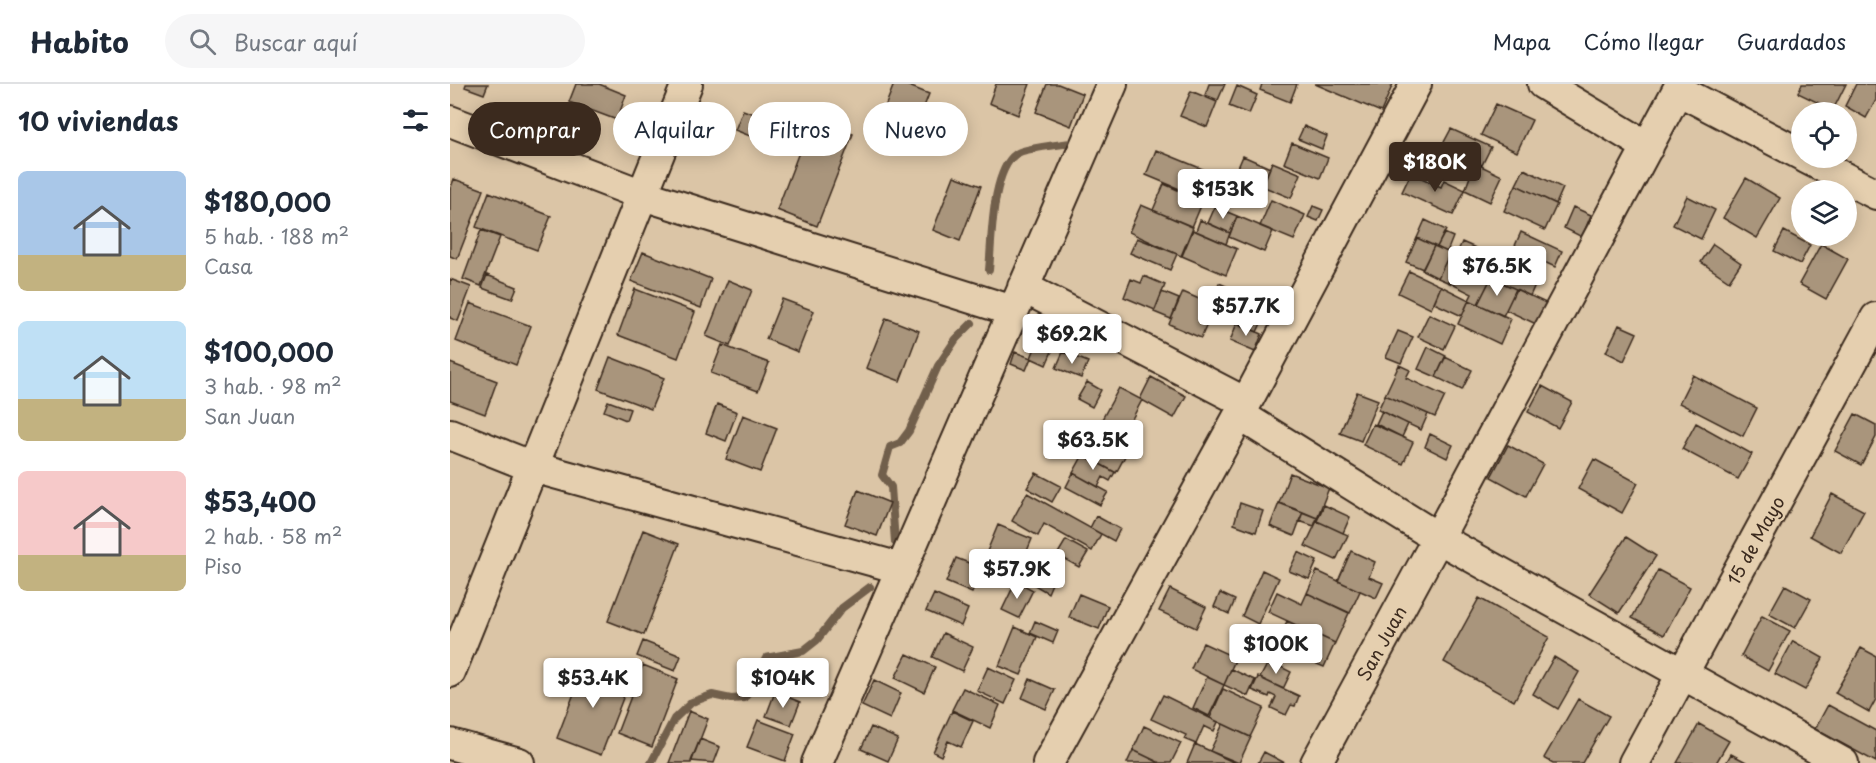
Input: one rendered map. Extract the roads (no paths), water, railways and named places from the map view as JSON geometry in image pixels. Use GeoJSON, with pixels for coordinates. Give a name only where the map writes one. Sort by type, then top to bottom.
{"type":"FeatureCollection","features":[{"type":"Feature","properties":{"kind":"street"},"geometry":{"type":"LineString","coordinates":[[450,672],[687,84]]}},
{"type":"Feature","properties":{"kind":"street"},"geometry":{"type":"LineString","coordinates":[[817,763],[1112,84]]}},
{"type":"Feature","properties":{"kind":"street"},"geometry":{"type":"LineString","coordinates":[[1048,763],[1243,409],[1416,84]]}},
{"type":"Feature","properties":{"kind":"street"},"geometry":{"type":"LineString","coordinates":[[1543,84],[1648,147]]}},
{"type":"Feature","properties":{"kind":"street"},"geometry":{"type":"LineString","coordinates":[[1679,87],[1791,149]]}},
{"type":"Feature","properties":{"kind":"street","name":"San Juan"},"geometry":{"type":"LineString","coordinates":[[1316,763],[1679,87]]}},
{"type":"Feature","properties":{"kind":"street"},"geometry":{"type":"LineString","coordinates":[[450,121],[643,195],[1018,299],[1243,409],[1682,674],[1843,763]]}},
{"type":"Feature","properties":{"kind":"street"},"geometry":{"type":"LineString","coordinates":[[1825,168],[1876,194]]}},
{"type":"Feature","properties":{"kind":"street","name":"15 de Mayo"},"geometry":{"type":"LineString","coordinates":[[1634,763],[1876,318]]}},
{"type":"Feature","properties":{"kind":"street"},"geometry":{"type":"LineString","coordinates":[[450,434],[533,467],[900,568]]}},
{"type":"Feature","properties":{"kind":"street"},"geometry":{"type":"LineString","coordinates":[[450,744],[519,763]]}},
{"type":"Feature","properties":{"kind":"waterway"},"geometry":{"type":"LineString","coordinates":[[989,270],[997,191],[1008,163],[1020,152],[1071,143]]}},
{"type":"Feature","properties":{"kind":"waterway"},"geometry":{"type":"LineString","coordinates":[[895,542],[891,487],[882,475],[890,447],[900,443],[909,431],[938,366],[956,339],[972,323]]}},
{"type":"Feature","properties":{"kind":"waterway"},"geometry":{"type":"LineString","coordinates":[[651,763],[674,719],[692,702],[712,695],[731,699],[745,698],[766,658],[803,651],[817,640],[842,608],[870,587]]}}]}
